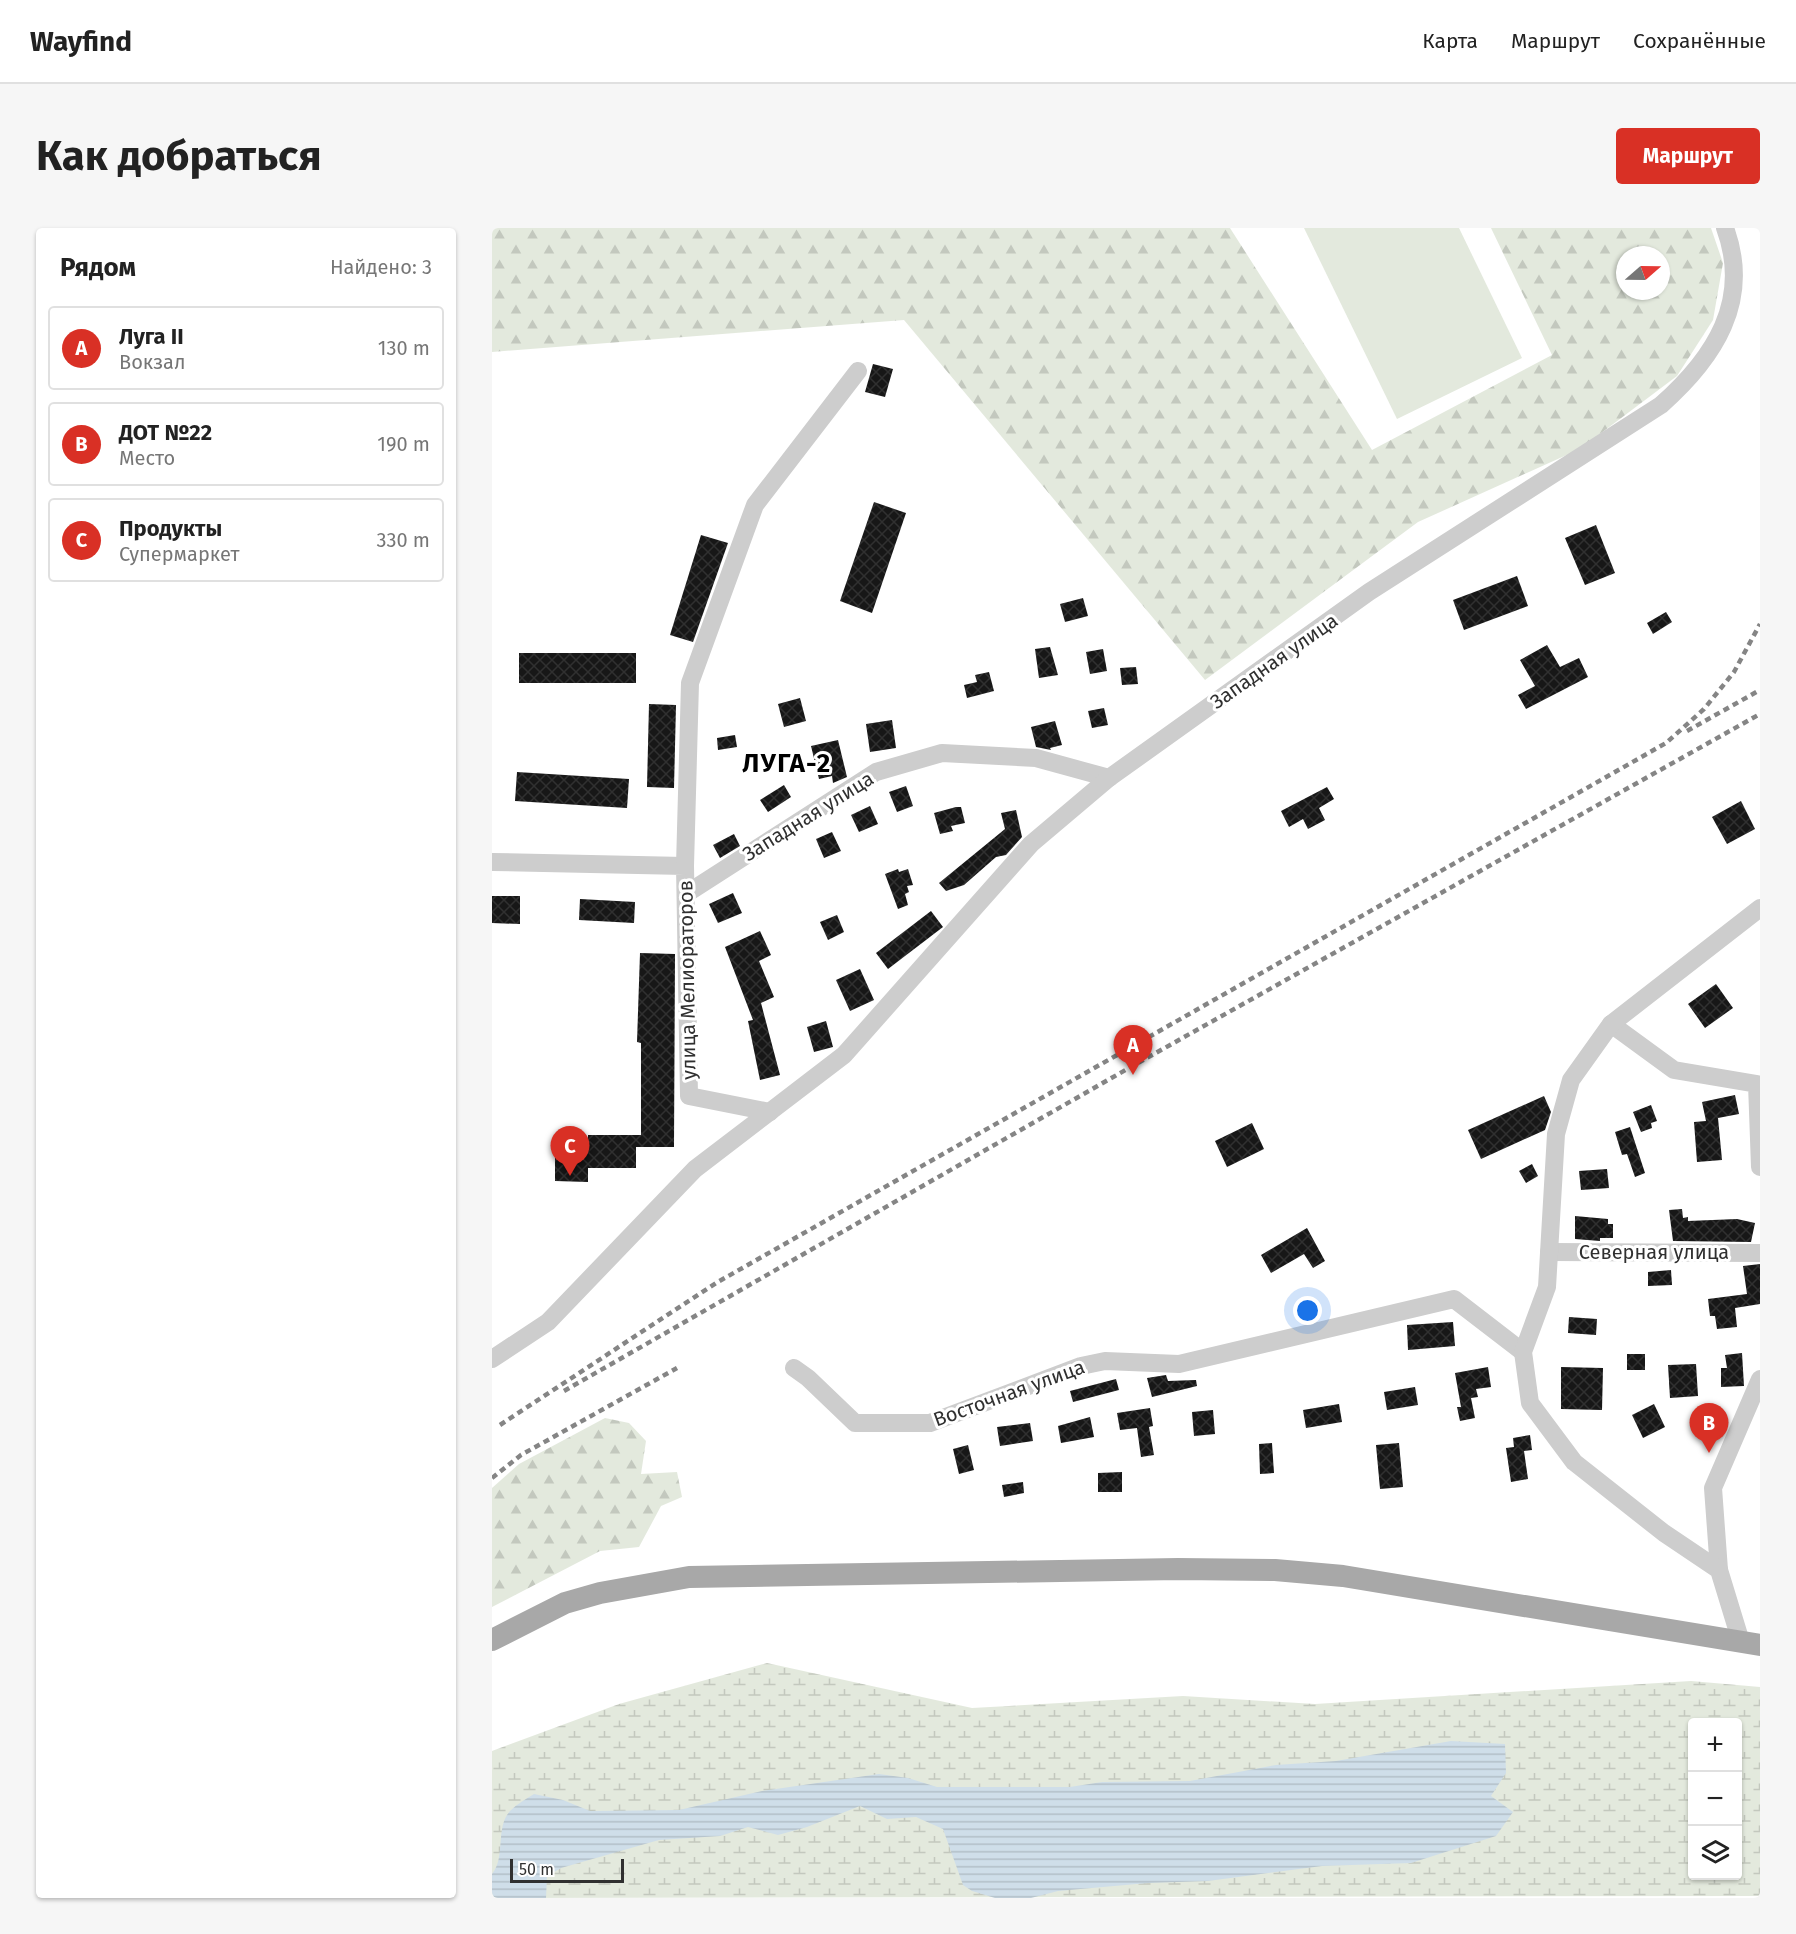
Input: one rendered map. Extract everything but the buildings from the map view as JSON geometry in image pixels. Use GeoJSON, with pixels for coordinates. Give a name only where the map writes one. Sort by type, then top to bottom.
{"type":"FeatureCollection","features":[{"type":"Feature","properties":{"kind":"main road"},"geometry":{"type":"LineString","coordinates":[[492,1640],[565,1603],[600,1593],[689,1577],[1178,1569],[1275,1570],[1344,1576],[1750,1644]]}},
{"type":"Feature","properties":{"kind":"street","name":"Западная улица"},"geometry":{"type":"LineString","coordinates":[[686,894],[876,772],[942,753],[1036,758],[1109,778],[1370,592],[1661,405],[1687,382],[1707,357],[1722,330],[1732,299],[1735,274],[1731,245],[1725,228]]}},
{"type":"Feature","properties":{"kind":"street"},"geometry":{"type":"LineString","coordinates":[[685,866],[690,683],[755,505],[858,371]]}},
{"type":"Feature","properties":{"kind":"street"},"geometry":{"type":"LineString","coordinates":[[492,1359],[548,1322],[695,1169],[844,1055],[1031,844],[1109,778]]}},
{"type":"Feature","properties":{"kind":"street","name":"улица Мелиораторов"},"geometry":{"type":"LineString","coordinates":[[492,862],[685,866],[689,1096],[770,1112]]}},
{"type":"Feature","properties":{"kind":"street"},"geometry":{"type":"LineString","coordinates":[[1719,1570],[1664,1533],[1574,1462],[1530,1403],[1523,1352],[1546,1287],[1556,1134],[1571,1080],[1611,1024],[1760,908]]}},
{"type":"Feature","properties":{"kind":"street"},"geometry":{"type":"LineString","coordinates":[[1611,1024],[1674,1071],[1759,1083],[1760,1167]]}},
{"type":"Feature","properties":{"kind":"street","name":"Северная улица"},"geometry":{"type":"LineString","coordinates":[[1549,1252],[1760,1253]]}},
{"type":"Feature","properties":{"kind":"street","name":"Восточная улица"},"geometry":{"type":"LineString","coordinates":[[794,1368],[808,1378],[855,1423],[930,1423],[1081,1366],[1105,1361],[1179,1364],[1454,1299],[1523,1352]]}},
{"type":"Feature","properties":{"kind":"street"},"geometry":{"type":"LineString","coordinates":[[1750,1644],[1719,1570],[1713,1488],[1760,1379]]}},
{"type":"Feature","properties":{"kind":"green space"},"geometry":{"type":"Polygon","coordinates":[[[492,228],[1230,228],[1372,450],[1552,355],[1491,228],[1711,228],[1723,263],[1713,320],[1677,376],[1580,449],[1418,522],[1205,680],[904,320],[492,352],[492,228]]]}},
{"type":"Feature","properties":{"kind":"green space"},"geometry":{"type":"Polygon","coordinates":[[[1304,228],[1459,228],[1522,358],[1397,419],[1304,228]]]}},
{"type":"Feature","properties":{"kind":"green space"},"geometry":{"type":"Polygon","coordinates":[[[605,1418],[629,1423],[646,1441],[641,1474],[677,1472],[682,1497],[661,1506],[639,1547],[600,1551],[492,1607],[492,1488],[519,1464],[605,1418]]]}},
{"type":"Feature","properties":{"kind":"green space"},"geometry":{"type":"Polygon","coordinates":[[[767,1663],[972,1708],[1183,1696],[1315,1704],[1691,1681],[1760,1687],[1760,1896],[492,1898],[492,1751],[619,1704],[767,1663]]]}},
{"type":"Feature","properties":{"kind":"shaded area"},"geometry":{"type":"Polygon","coordinates":[[[1451,1741],[1505,1744],[1506,1773],[1491,1796],[1513,1812],[1496,1836],[1411,1863],[1322,1866],[1208,1881],[1148,1883],[1058,1891],[1031,1898],[995,1898],[972,1891],[963,1885],[943,1829],[916,1817],[887,1819],[860,1806],[807,1827],[778,1835],[748,1827],[720,1836],[659,1840],[561,1868],[547,1876],[546,1898],[492,1898],[492,1874],[499,1860],[505,1818],[513,1808],[534,1794],[563,1800],[590,1811],[679,1810],[762,1791],[879,1774],[908,1778],[937,1787],[1070,1787],[1102,1782],[1190,1781],[1276,1765],[1336,1761],[1451,1741]]]}},
{"type":"Feature","properties":{"kind":"railway"},"geometry":{"type":"LineString","coordinates":[[500,1425],[716,1283],[1666,743],[1704,709],[1734,672],[1760,624]]}},
{"type":"Feature","properties":{"kind":"railway"},"geometry":{"type":"LineString","coordinates":[[1687,731],[1760,690]]}},
{"type":"Feature","properties":{"kind":"railway"},"geometry":{"type":"LineString","coordinates":[[564,1391],[1129,1068],[1760,714]]}},
{"type":"Feature","properties":{"kind":"railway"},"geometry":{"type":"LineString","coordinates":[[492,1478],[521,1455],[677,1368]]}},
{"type":"Feature","properties":{"kind":"place","name":"Луга II"},"geometry":{"type":"Point","coordinates":[1133,1075]}},
{"type":"Feature","properties":{"kind":"place","name":"Продукты"},"geometry":{"type":"Point","coordinates":[570,1176]}},
{"type":"Feature","properties":{"kind":"place","name":"ДОТ №22"},"geometry":{"type":"Point","coordinates":[1709,1453]}},
{"type":"Feature","properties":{"kind":"district","name":"ЛУГА-2"},"geometry":{"type":"Point","coordinates":[787,763]}}]}
